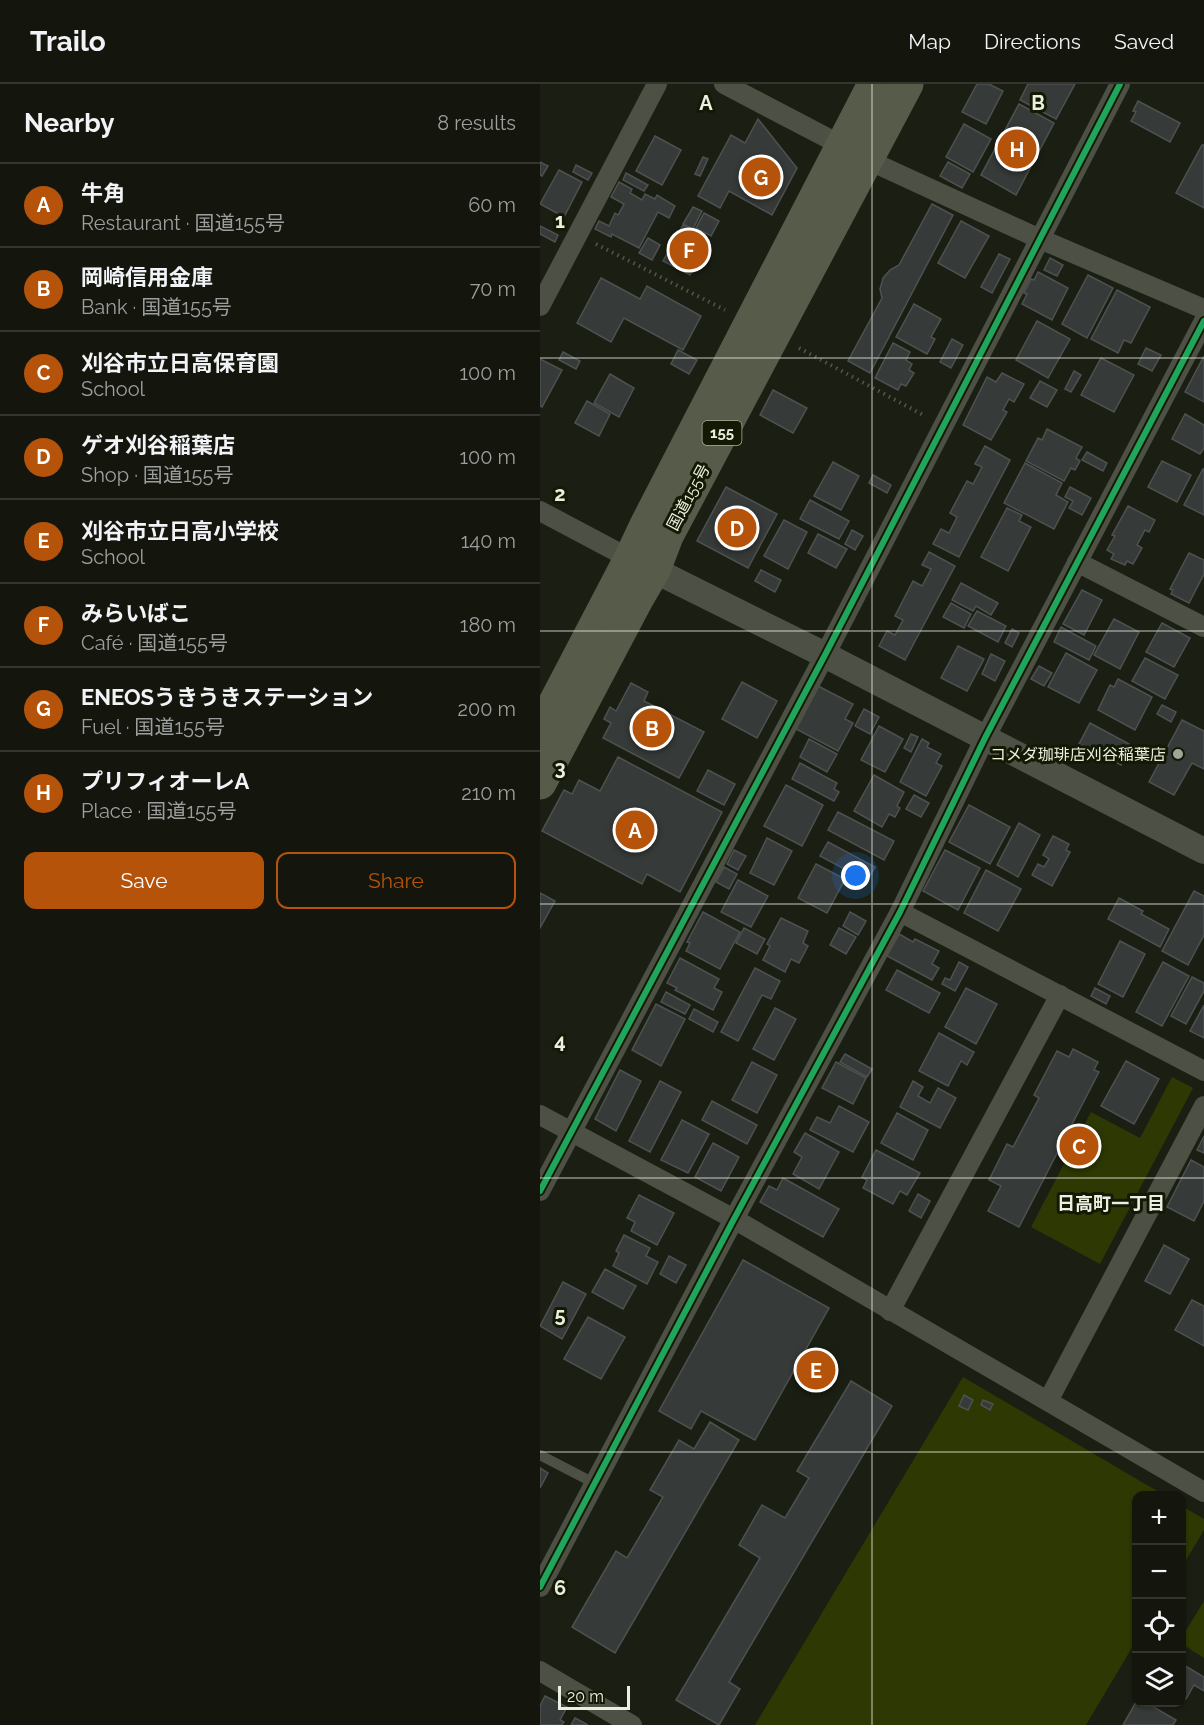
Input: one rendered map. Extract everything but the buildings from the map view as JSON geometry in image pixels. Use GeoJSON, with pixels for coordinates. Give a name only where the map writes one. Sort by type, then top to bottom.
{"type":"FeatureCollection","features":[{"type":"Feature","properties":{"kind":"highway","name":"国道155号"},"geometry":{"type":"LineString","coordinates":[[540,731],[642,565],[667,536],[855,152],[874,84]]}},
{"type":"Feature","properties":{"kind":"highway","name":"国道155号"},"geometry":{"type":"LineString","coordinates":[[855,152],[907,84]]}},
{"type":"Feature","properties":{"kind":"highway","name":"国道155号"},"geometry":{"type":"LineString","coordinates":[[540,783],[636,601],[642,565]]}},
{"type":"Feature","properties":{"kind":"street"},"geometry":{"type":"LineString","coordinates":[[540,306],[657,84]]}},
{"type":"Feature","properties":{"kind":"street"},"geometry":{"type":"LineString","coordinates":[[724,84],[855,152],[1040,239],[1204,309]]}},
{"type":"Feature","properties":{"kind":"street"},"geometry":{"type":"LineString","coordinates":[[540,1191],[825,655],[1120,84]]}},
{"type":"Feature","properties":{"kind":"street"},"geometry":{"type":"LineString","coordinates":[[540,1587],[734,1219],[900,912],[985,738],[1204,321]]}},
{"type":"Feature","properties":{"kind":"street"},"geometry":{"type":"LineString","coordinates":[[540,511],[1204,851]]}},
{"type":"Feature","properties":{"kind":"street"},"geometry":{"type":"LineString","coordinates":[[1077,562],[1204,627]]}},
{"type":"Feature","properties":{"kind":"street"},"geometry":{"type":"LineString","coordinates":[[900,912],[1204,1071]]}},
{"type":"Feature","properties":{"kind":"street"},"geometry":{"type":"LineString","coordinates":[[890,1311],[1060,995]]}},
{"type":"Feature","properties":{"kind":"street"},"geometry":{"type":"LineString","coordinates":[[1048,1401],[1204,1106]]}},
{"type":"Feature","properties":{"kind":"street"},"geometry":{"type":"LineString","coordinates":[[540,1115],[734,1219],[1204,1492]]}},
{"type":"Feature","properties":{"kind":"street"},"geometry":{"type":"LineString","coordinates":[[540,1671],[632,1725]]}},
{"type":"Feature","properties":{"kind":"lane"},"geometry":{"type":"LineString","coordinates":[[540,1455],[594,1483]]}},
{"type":"Feature","properties":{"kind":"path"},"geometry":{"type":"LineString","coordinates":[[577,234],[725,310]]}},
{"type":"Feature","properties":{"kind":"path"},"geometry":{"type":"LineString","coordinates":[[799,348],[943,426]]}},
{"type":"Feature","properties":{"kind":"green space"},"geometry":{"type":"Polygon","coordinates":[[[1172,1077],[1193,1088],[1100,1264],[1031,1227],[1091,1112],[1140,1138],[1172,1077]]]}},
{"type":"Feature","properties":{"kind":"green space"},"geometry":{"type":"Polygon","coordinates":[[[963,1377],[1157,1491],[1132,1491],[1132,1648],[1086,1725],[755,1725],[963,1377]]]}},
{"type":"Feature","properties":{"kind":"green space"},"geometry":{"type":"Polygon","coordinates":[[[1186,1508],[1204,1519],[1204,1530],[1186,1560],[1186,1508]]]}},
{"type":"Feature","properties":{"kind":"green space"},"geometry":{"type":"Polygon","coordinates":[[[1204,1601],[1204,1658],[1186,1647],[1186,1630],[1204,1601]]]}},
{"type":"Feature","properties":{"kind":"cycle path"},"geometry":{"type":"LineString","coordinates":[[540,1191],[825,655],[1120,84]]}},
{"type":"Feature","properties":{"kind":"cycle path"},"geometry":{"type":"LineString","coordinates":[[540,1587],[734,1219],[900,912],[985,738],[1204,321]]}},
{"type":"Feature","properties":{"kind":"place","name":"プリフィオーレA"},"geometry":{"type":"Point","coordinates":[1017,149]}},
{"type":"Feature","properties":{"kind":"place","name":"ENEOSうきうきステーション"},"geometry":{"type":"Point","coordinates":[761,177]}},
{"type":"Feature","properties":{"kind":"place","name":"みらいばこ"},"geometry":{"type":"Point","coordinates":[689,250]}},
{"type":"Feature","properties":{"kind":"place","name":"ゲオ刈谷稲葉店"},"geometry":{"type":"Point","coordinates":[737,528]}},
{"type":"Feature","properties":{"kind":"place","name":"岡崎信用金庫"},"geometry":{"type":"Point","coordinates":[652,728]}},
{"type":"Feature","properties":{"kind":"place","name":"コメダ珈琲店刈谷稲葉店"},"geometry":{"type":"Point","coordinates":[1178,754]}},
{"type":"Feature","properties":{"kind":"place","name":"牛角"},"geometry":{"type":"Point","coordinates":[635,830]}},
{"type":"Feature","properties":{"kind":"place","name":"刈谷市立日高保育園"},"geometry":{"type":"Point","coordinates":[1079,1146]}},
{"type":"Feature","properties":{"kind":"place","name":"刈谷市立日高小学校"},"geometry":{"type":"Point","coordinates":[816,1370]}},
{"type":"Feature","properties":{"kind":"district","name":"日高町一丁目"},"geometry":{"type":"Point","coordinates":[1111,1204]}}]}
